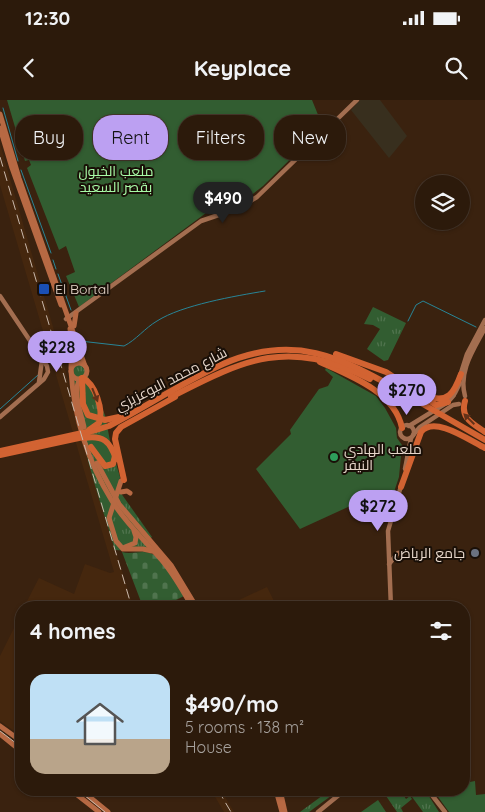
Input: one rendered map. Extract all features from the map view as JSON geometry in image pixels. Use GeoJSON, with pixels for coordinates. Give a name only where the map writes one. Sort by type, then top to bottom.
{"type":"FeatureCollection","features":[{"type":"Feature","properties":{"kind":"highway","name":"شارع محمد البوعزيزي"},"geometry":{"type":"LineString","coordinates":[[75,438],[109,426],[224,364],[256,354],[283,350],[310,354],[340,365],[393,389],[485,442]]}},
{"type":"Feature","properties":{"kind":"highway"},"geometry":{"type":"LineString","coordinates":[[310,354],[338,354],[361,361],[386,372],[436,405],[448,402]]}},
{"type":"Feature","properties":{"kind":"highway"},"geometry":{"type":"LineString","coordinates":[[310,354],[378,394],[405,427]]}},
{"type":"Feature","properties":{"kind":"highway"},"geometry":{"type":"LineString","coordinates":[[425,396],[439,400],[446,398],[461,374]]}},
{"type":"Feature","properties":{"kind":"highway"},"geometry":{"type":"LineString","coordinates":[[123,480],[115,455],[108,441],[90,434],[100,419],[91,384],[82,378],[81,393],[86,412],[92,418],[105,420],[120,417],[168,390],[193,382]]}},
{"type":"Feature","properties":{"kind":"highway"},"geometry":{"type":"LineString","coordinates":[[123,480],[115,439],[116,433],[121,427],[193,382]]}},
{"type":"Feature","properties":{"kind":"highway"},"geometry":{"type":"LineString","coordinates":[[463,400],[462,410],[464,415],[485,432]]}},
{"type":"Feature","properties":{"kind":"highway"},"geometry":{"type":"LineString","coordinates":[[420,427],[436,423],[485,448]]}},
{"type":"Feature","properties":{"kind":"highway"},"geometry":{"type":"LineString","coordinates":[[401,487],[423,429],[435,425],[459,435]]}},
{"type":"Feature","properties":{"kind":"highway"},"geometry":{"type":"LineString","coordinates":[[0,451],[75,438]]}},
{"type":"Feature","properties":{"kind":"highway"},"geometry":{"type":"LineString","coordinates":[[0,456],[75,438]]}},
{"type":"Feature","properties":{"kind":"highway"},"geometry":{"type":"LineString","coordinates":[[91,447],[105,466],[113,464],[115,455]]}},
{"type":"Feature","properties":{"kind":"main road"},"geometry":{"type":"LineString","coordinates":[[68,318],[201,222],[239,208],[257,197],[357,100]]}},
{"type":"Feature","properties":{"kind":"main road"},"geometry":{"type":"LineString","coordinates":[[0,114],[19,178],[68,318],[72,344],[71,370],[75,405],[87,449],[113,499],[131,526],[159,556],[190,601]]}},
{"type":"Feature","properties":{"kind":"main road"},"geometry":{"type":"LineString","coordinates":[[0,128],[12,168],[87,371],[77,388],[78,403],[91,447],[113,499]]}},
{"type":"Feature","properties":{"kind":"main road"},"geometry":{"type":"LineString","coordinates":[[0,296],[42,359],[39,382],[0,417]]}},
{"type":"Feature","properties":{"kind":"main road"},"geometry":{"type":"LineString","coordinates":[[74,332],[76,313]]}},
{"type":"Feature","properties":{"kind":"main road"},"geometry":{"type":"LineString","coordinates":[[463,400],[454,401],[455,394],[467,354],[485,320]]}},
{"type":"Feature","properties":{"kind":"main road"},"geometry":{"type":"LineString","coordinates":[[463,400],[466,365],[485,328]]}},
{"type":"Feature","properties":{"kind":"main road"},"geometry":{"type":"LineString","coordinates":[[71,370],[78,363],[85,366]]}},
{"type":"Feature","properties":{"kind":"main road"},"geometry":{"type":"LineString","coordinates":[[71,370],[74,377],[82,378]]}},
{"type":"Feature","properties":{"kind":"main road"},"geometry":{"type":"LineString","coordinates":[[406,460],[403,438],[400,432],[405,427],[448,402],[455,394],[461,392],[463,400]]}},
{"type":"Feature","properties":{"kind":"main road"},"geometry":{"type":"LineString","coordinates":[[403,438],[412,436],[420,427],[463,400]]}},
{"type":"Feature","properties":{"kind":"main road"},"geometry":{"type":"LineString","coordinates":[[391,601],[388,565],[389,524],[401,487],[413,430],[405,427]]}},
{"type":"Feature","properties":{"kind":"main road"},"geometry":{"type":"LineString","coordinates":[[123,480],[121,492],[113,508],[111,518],[118,541],[125,547],[130,547],[136,541],[131,526]]}},
{"type":"Feature","properties":{"kind":"main road"},"geometry":{"type":"LineString","coordinates":[[123,480],[109,515],[116,541],[123,549],[147,549],[159,556]]}},
{"type":"Feature","properties":{"kind":"main road"},"geometry":{"type":"LineString","coordinates":[[121,492],[127,491],[130,493]]}},
{"type":"Feature","properties":{"kind":"main road"},"geometry":{"type":"LineString","coordinates":[[117,505],[171,565],[191,601]]}},
{"type":"Feature","properties":{"kind":"main road"},"geometry":{"type":"LineString","coordinates":[[388,565],[398,553],[406,552]]}},
{"type":"Feature","properties":{"kind":"main road"},"geometry":{"type":"LineString","coordinates":[[0,726],[15,737]]}},
{"type":"Feature","properties":{"kind":"main road"},"geometry":{"type":"LineString","coordinates":[[0,734],[15,746]]}},
{"type":"Feature","properties":{"kind":"main road"},"geometry":{"type":"LineString","coordinates":[[79,796],[99,812]]}},
{"type":"Feature","properties":{"kind":"main road"},"geometry":{"type":"LineString","coordinates":[[88,796],[108,812]]}},
{"type":"Feature","properties":{"kind":"main road"},"geometry":{"type":"LineString","coordinates":[[280,796],[284,812]]}},
{"type":"Feature","properties":{"kind":"main road"},"geometry":{"type":"LineString","coordinates":[[318,812],[337,796]]}},
{"type":"Feature","properties":{"kind":"main road"},"geometry":{"type":"LineString","coordinates":[[433,796],[445,812]]}},
{"type":"Feature","properties":{"kind":"main road"},"geometry":{"type":"LineString","coordinates":[[314,812],[323,807]]}},
{"type":"Feature","properties":{"kind":"shaded area"},"geometry":{"type":"Polygon","coordinates":[[[360,100],[380,100],[407,136],[389,158],[351,110],[360,100]]]}},
{"type":"Feature","properties":{"kind":"shaded area"},"geometry":{"type":"Polygon","coordinates":[[[0,144],[64,365],[79,430],[131,601],[27,601],[39,578],[74,594],[85,564],[110,573],[114,572],[0,185],[0,144]]]}},
{"type":"Feature","properties":{"kind":"shaded area"},"geometry":{"type":"Polygon","coordinates":[[[267,587],[274,601],[237,601],[267,587]]]}},
{"type":"Feature","properties":{"kind":"shaded area"},"geometry":{"type":"Polygon","coordinates":[[[15,626],[15,732],[0,721],[0,656],[15,626]]]}},
{"type":"Feature","properties":{"kind":"shaded area"},"geometry":{"type":"Polygon","coordinates":[[[215,796],[225,796],[234,812],[224,812],[215,796]]]}},
{"type":"Feature","properties":{"kind":"green space","name":"ملعب الخيول بقصر السعيد"},"geometry":{"type":"Polygon","coordinates":[[[7,100],[312,100],[318,115],[274,115],[274,160],[289,160],[263,186],[244,201],[206,213],[79,307],[66,276],[75,272],[66,246],[59,250],[27,168],[31,165],[29,160],[83,160],[83,115],[15,115],[15,127],[7,100]]]}},
{"type":"Feature","properties":{"kind":"green space"},"geometry":{"type":"Polygon","coordinates":[[[373,307],[406,323],[388,360],[384,361],[367,349],[380,329],[373,325],[364,324],[373,307]]]}},
{"type":"Feature","properties":{"kind":"green space"},"geometry":{"type":"Polygon","coordinates":[[[44,335],[48,350],[41,353],[36,337],[44,335]]]}},
{"type":"Feature","properties":{"kind":"green space"},"geometry":{"type":"Polygon","coordinates":[[[74,345],[105,415],[120,477],[118,489],[152,537],[145,543],[150,552],[115,550],[85,449],[75,398],[74,345]]]}},
{"type":"Feature","properties":{"kind":"green space","name":"ملعب الهادي النيفر"},"geometry":{"type":"Polygon","coordinates":[[[326,368],[376,396],[385,408],[396,428],[397,438],[402,445],[399,477],[394,492],[383,491],[300,529],[256,469],[291,434],[290,430],[319,389],[328,386],[333,377],[325,370],[326,368]]]}},
{"type":"Feature","properties":{"kind":"green space"},"geometry":{"type":"Polygon","coordinates":[[[122,552],[147,552],[161,560],[184,596],[175,601],[141,601],[122,552]]]}},
{"type":"Feature","properties":{"kind":"green space"},"geometry":{"type":"Polygon","coordinates":[[[475,781],[476,795],[485,794],[485,812],[449,812],[437,796],[470,796],[470,782],[475,781]]]}},
{"type":"Feature","properties":{"kind":"green space"},"geometry":{"type":"Polygon","coordinates":[[[322,796],[331,796],[309,812],[300,812],[322,796]]]}},
{"type":"Feature","properties":{"kind":"green space"},"geometry":{"type":"Polygon","coordinates":[[[386,796],[404,796],[406,799],[410,796],[412,799],[401,808],[403,812],[397,812],[386,796]]]}},
{"type":"Feature","properties":{"kind":"green space"},"geometry":{"type":"Polygon","coordinates":[[[411,796],[429,796],[439,812],[423,812],[411,796]]]}},
{"type":"Feature","properties":{"kind":"green space"},"geometry":{"type":"Polygon","coordinates":[[[378,800],[386,812],[361,812],[378,800]]]}},
{"type":"Feature","properties":{"kind":"waterway"},"geometry":{"type":"LineString","coordinates":[[3,108],[18,161]]}},
{"type":"Feature","properties":{"kind":"waterway"},"geometry":{"type":"LineString","coordinates":[[21,170],[51,253]]}},
{"type":"Feature","properties":{"kind":"waterway"},"geometry":{"type":"LineString","coordinates":[[53,260],[56,269]]}},
{"type":"Feature","properties":{"kind":"waterway"},"geometry":{"type":"LineString","coordinates":[[58,274],[71,310]]}},
{"type":"Feature","properties":{"kind":"waterway"},"geometry":{"type":"LineString","coordinates":[[80,341],[124,346],[157,321],[180,310],[265,291]]}},
{"type":"Feature","properties":{"kind":"waterway"},"geometry":{"type":"LineString","coordinates":[[408,321],[416,305],[423,301],[476,327]]}},
{"type":"Feature","properties":{"kind":"waterway"},"geometry":{"type":"LineString","coordinates":[[60,355],[68,345]]}},
{"type":"Feature","properties":{"kind":"waterway"},"geometry":{"type":"LineString","coordinates":[[0,409],[38,375]]}},
{"type":"Feature","properties":{"kind":"tram line"},"geometry":{"type":"LineString","coordinates":[[0,731],[15,742]]}},
{"type":"Feature","properties":{"kind":"tram line"},"geometry":{"type":"LineString","coordinates":[[85,796],[105,812]]}},
{"type":"Feature","properties":{"kind":"railway"},"geometry":{"type":"LineString","coordinates":[[0,157],[130,601]]}},
{"type":"Feature","properties":{"kind":"railway"},"geometry":{"type":"LineString","coordinates":[[222,796],[231,812]]}},
{"type":"Feature","properties":{"kind":"place","name":"El Bortal"},"geometry":{"type":"Point","coordinates":[44,289]}},
{"type":"Feature","properties":{"kind":"place","name":"ملعب الهادي النيفر"},"geometry":{"type":"Point","coordinates":[334,457]}},
{"type":"Feature","properties":{"kind":"place","name":"جامع الرياض"},"geometry":{"type":"Point","coordinates":[475,553]}}]}
